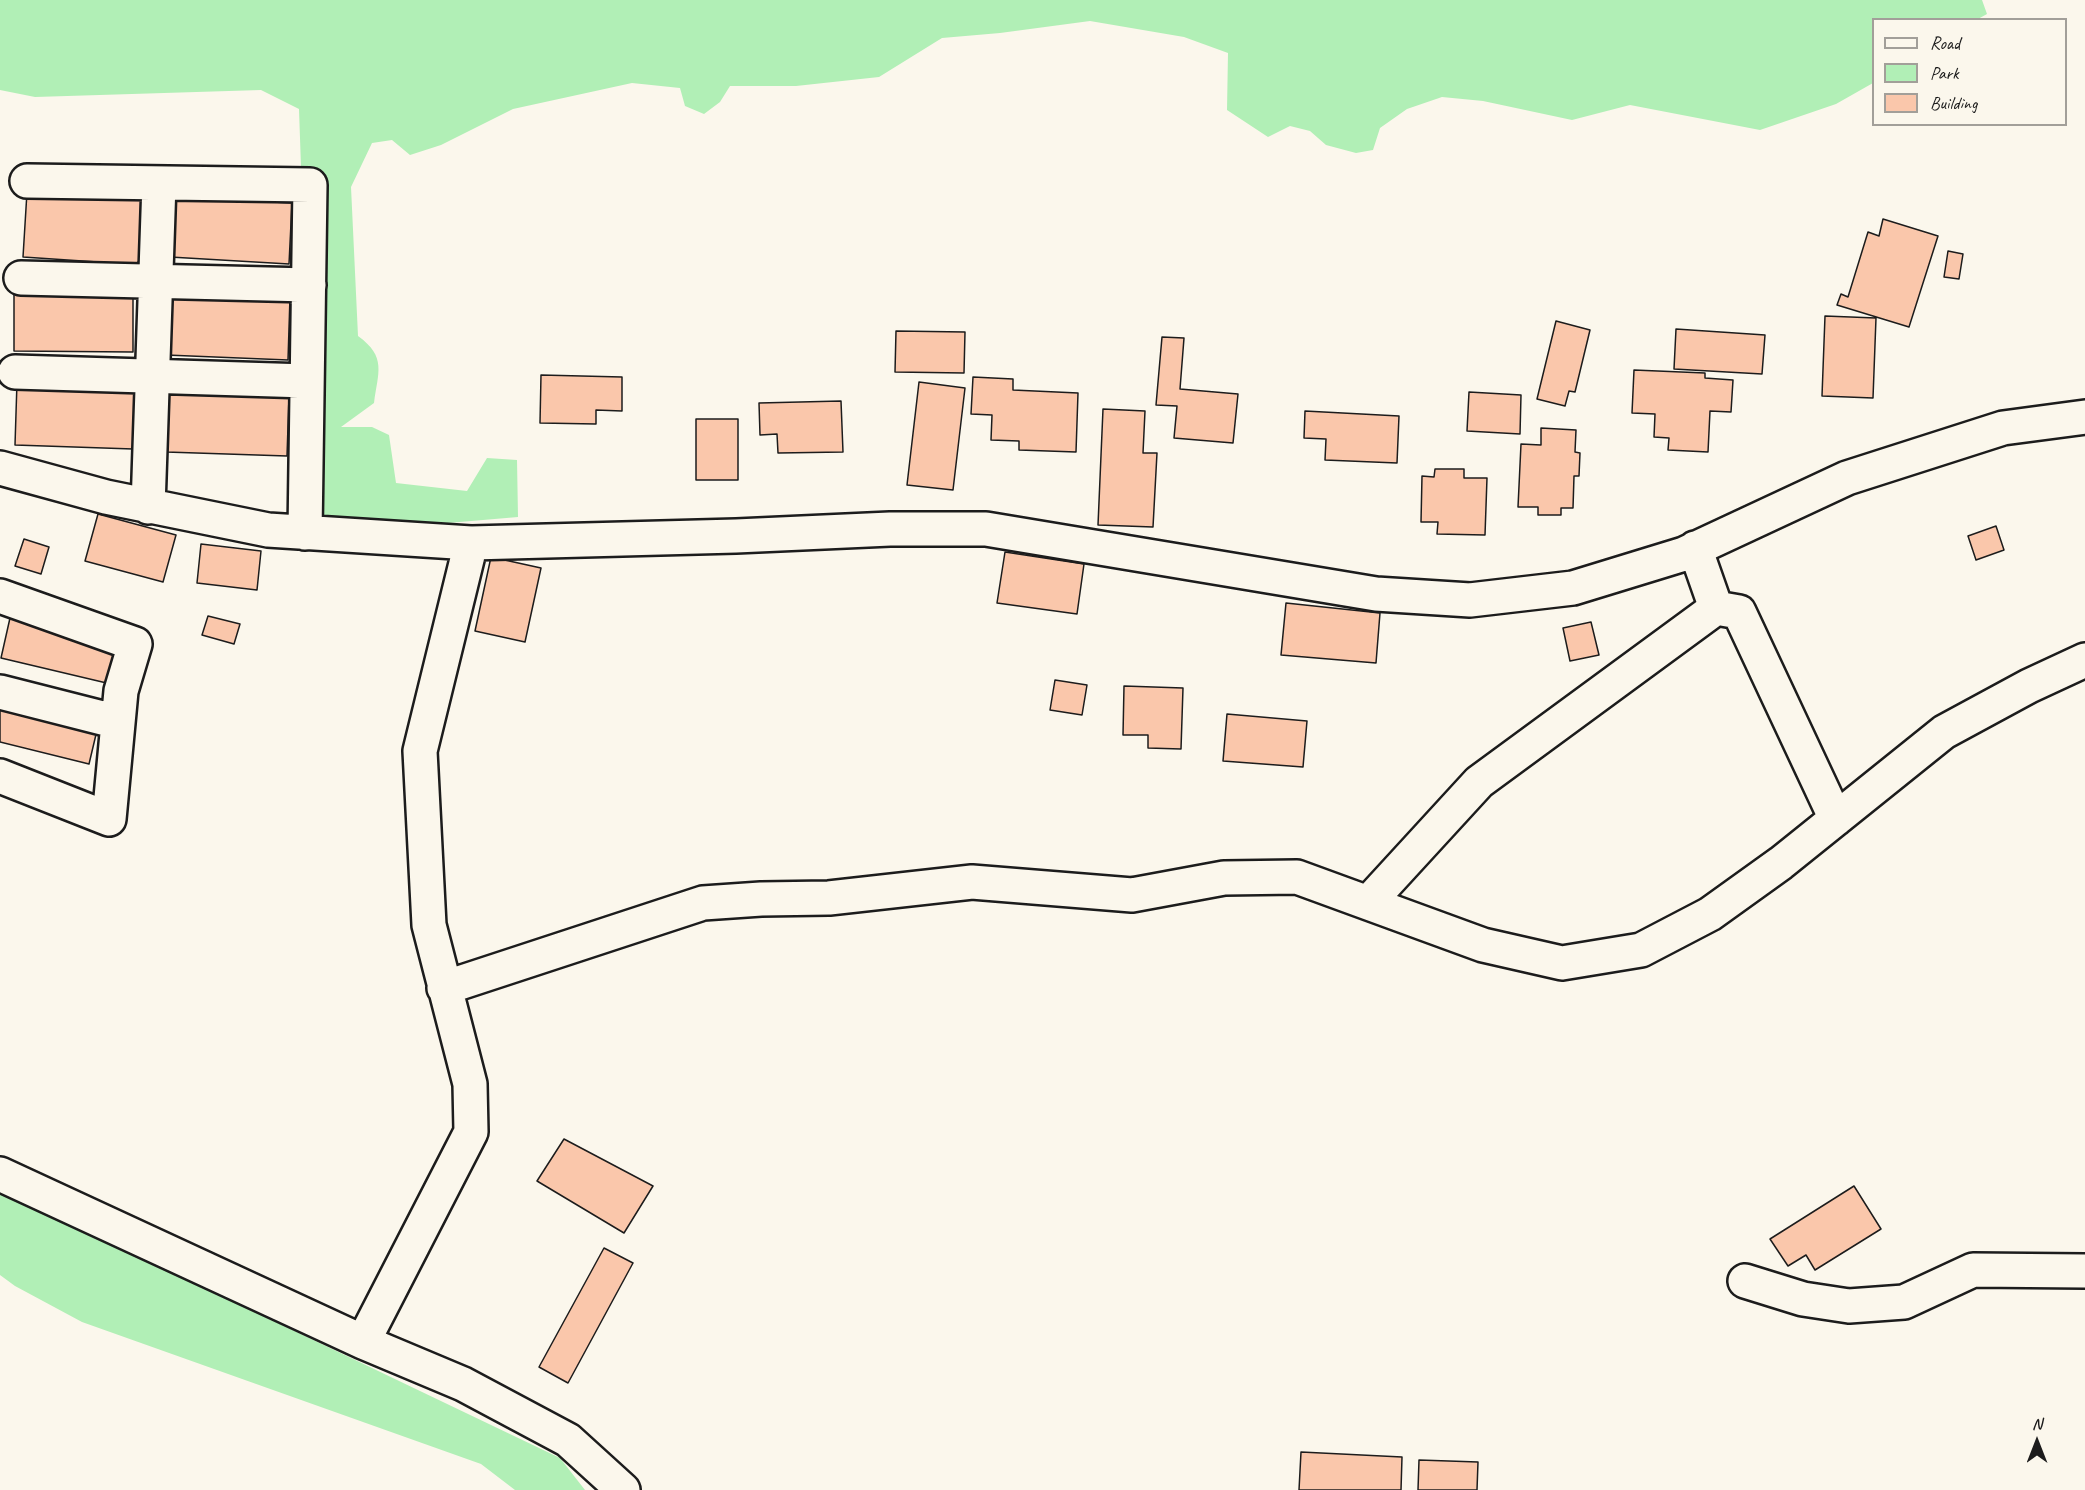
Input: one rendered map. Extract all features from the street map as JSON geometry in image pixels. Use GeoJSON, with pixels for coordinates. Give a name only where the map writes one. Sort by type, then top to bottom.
{"type":"FeatureCollection","features":[{"type":"Feature","properties":{"kind":"street"},"geometry":{"type":"LineString","coordinates":[[27,181],[310,185],[305,533]]}},
{"type":"Feature","properties":{"kind":"street"},"geometry":{"type":"LineString","coordinates":[[148,507],[159,183]]}},
{"type":"Feature","properties":{"kind":"street"},"geometry":{"type":"LineString","coordinates":[[21,278],[309,285]]}},
{"type":"Feature","properties":{"kind":"street"},"geometry":{"type":"LineString","coordinates":[[15,372],[307,381]]}},
{"type":"Feature","properties":{"kind":"street"},"geometry":{"type":"LineString","coordinates":[[0,468],[148,507],[268,530],[471,543],[736,536],[890,529],[986,529],[1376,594],[1470,600],[1573,588],[1684,554],[1847,478],[2003,428],[2085,417]]}},
{"type":"Feature","properties":{"kind":"street"},"geometry":{"type":"LineString","coordinates":[[363,1342],[471,1132],[470,1084],[429,925],[420,751],[471,543]]}},
{"type":"Feature","properties":{"kind":"street"},"geometry":{"type":"LineString","coordinates":[[1695,548],[1716,608]]}},
{"type":"Feature","properties":{"kind":"street"},"geometry":{"type":"LineString","coordinates":[[0,596],[135,644],[122,691],[109,819],[0,776]]}},
{"type":"Feature","properties":{"kind":"street"},"geometry":{"type":"LineString","coordinates":[[1368,903],[1479,782],[1716,608],[1739,612],[1836,819]]}},
{"type":"Feature","properties":{"kind":"street"},"geometry":{"type":"LineString","coordinates":[[444,988],[703,903],[830,898],[972,882],[1132,895],[1224,878],[1297,877],[1483,945],[1562,963],[1641,950],[1710,914],[1781,863],[1944,732],[2029,686],[2085,660]]}},
{"type":"Feature","properties":{"kind":"street"},"geometry":{"type":"LineString","coordinates":[[0,692],[118,722]]}},
{"type":"Feature","properties":{"kind":"street"},"geometry":{"type":"LineString","coordinates":[[0,1174],[363,1342],[463,1384],[568,1440],[623,1490]]}},
{"type":"Feature","properties":{"kind":"street"},"geometry":{"type":"LineString","coordinates":[[1745,1281],[1803,1299],[1849,1306],[1904,1302],[1974,1270],[2085,1271]]}},
{"type":"Feature","properties":{"kind":"green space"},"geometry":{"type":"Polygon","coordinates":[[[0,0],[1982,0],[1987,14],[1980,18],[1872,18],[1872,84],[1836,104],[1760,130],[1630,105],[1572,120],[1483,101],[1442,97],[1407,109],[1380,128],[1373,150],[1356,153],[1326,145],[1310,131],[1290,126],[1268,137],[1227,110],[1228,53],[1184,37],[1090,21],[942,38],[879,77],[796,86],[730,86],[720,102],[704,114],[685,106],[680,88],[632,83],[513,109],[441,145],[410,155],[392,140],[372,143],[351,187],[358,336],[377,358],[378,374],[374,403],[341,427],[372,427],[389,435],[396,483],[467,491],[487,458],[517,460],[518,517],[448,523],[313,517],[299,109],[261,90],[35,97],[0,90],[0,0]]]}},
{"type":"Feature","properties":{"kind":"green space"},"geometry":{"type":"Polygon","coordinates":[[[0,1190],[560,1458],[585,1490],[515,1490],[481,1464],[82,1322],[15,1286],[0,1275],[0,1190]]]}},
{"type":"Feature","properties":{"kind":"building"},"geometry":{"type":"Polygon","coordinates":[[[27,192],[146,200],[142,265],[23,257],[27,192]]]}},
{"type":"Feature","properties":{"kind":"building"},"geometry":{"type":"Polygon","coordinates":[[[174,197],[292,203],[289,264],[170,257],[174,197]]]}},
{"type":"Feature","properties":{"kind":"building"},"geometry":{"type":"Polygon","coordinates":[[[1883,219],[1938,236],[1909,327],[1837,305],[1841,294],[1848,297],[1868,232],[1879,236],[1883,219]]]}},
{"type":"Feature","properties":{"kind":"building"},"geometry":{"type":"Polygon","coordinates":[[[1948,251],[1963,254],[1959,279],[1944,277],[1948,251]]]}},
{"type":"Feature","properties":{"kind":"building"},"geometry":{"type":"Polygon","coordinates":[[[14,291],[133,293],[133,352],[14,351],[14,291]]]}},
{"type":"Feature","properties":{"kind":"building"},"geometry":{"type":"Polygon","coordinates":[[[169,293],[290,297],[288,360],[166,355],[169,293]]]}},
{"type":"Feature","properties":{"kind":"building"},"geometry":{"type":"Polygon","coordinates":[[[1825,316],[1876,318],[1873,398],[1822,396],[1825,316]]]}},
{"type":"Feature","properties":{"kind":"building"},"geometry":{"type":"Polygon","coordinates":[[[1556,321],[1590,330],[1575,392],[1569,391],[1565,406],[1537,399],[1556,321]]]}},
{"type":"Feature","properties":{"kind":"building"},"geometry":{"type":"Polygon","coordinates":[[[1676,329],[1765,335],[1762,374],[1674,369],[1676,329]]]}},
{"type":"Feature","properties":{"kind":"building"},"geometry":{"type":"Polygon","coordinates":[[[896,331],[965,332],[964,373],[895,372],[896,331]]]}},
{"type":"Feature","properties":{"kind":"building"},"geometry":{"type":"Polygon","coordinates":[[[1162,337],[1184,338],[1180,389],[1238,394],[1233,443],[1174,438],[1177,406],[1156,405],[1162,337]]]}},
{"type":"Feature","properties":{"kind":"building"},"geometry":{"type":"Polygon","coordinates":[[[1634,370],[1705,373],[1705,378],[1733,380],[1731,412],[1710,411],[1708,452],[1668,450],[1669,438],[1654,437],[1655,414],[1632,413],[1634,370]]]}},
{"type":"Feature","properties":{"kind":"building"},"geometry":{"type":"Polygon","coordinates":[[[541,375],[622,377],[622,411],[596,410],[596,424],[540,423],[541,375]]]}},
{"type":"Feature","properties":{"kind":"building"},"geometry":{"type":"Polygon","coordinates":[[[973,377],[1013,379],[1013,390],[1078,393],[1076,452],[1019,450],[1019,441],[991,440],[992,415],[971,414],[973,377]]]}},
{"type":"Feature","properties":{"kind":"building"},"geometry":{"type":"Polygon","coordinates":[[[17,382],[135,385],[133,449],[15,445],[17,382]]]}},
{"type":"Feature","properties":{"kind":"building"},"geometry":{"type":"Polygon","coordinates":[[[919,382],[965,388],[953,490],[907,485],[919,382]]]}},
{"type":"Feature","properties":{"kind":"building"},"geometry":{"type":"Polygon","coordinates":[[[168,391],[289,396],[287,456],[166,452],[168,391]]]}},
{"type":"Feature","properties":{"kind":"building"},"geometry":{"type":"Polygon","coordinates":[[[1469,392],[1521,395],[1520,434],[1467,431],[1469,392]]]}},
{"type":"Feature","properties":{"kind":"building"},"geometry":{"type":"Polygon","coordinates":[[[841,401],[843,452],[778,453],[777,434],[760,435],[759,403],[841,401]]]}},
{"type":"Feature","properties":{"kind":"building"},"geometry":{"type":"Polygon","coordinates":[[[1103,409],[1145,411],[1143,453],[1157,453],[1153,527],[1098,525],[1103,409]]]}},
{"type":"Feature","properties":{"kind":"building"},"geometry":{"type":"Polygon","coordinates":[[[1305,411],[1399,416],[1397,463],[1325,460],[1326,439],[1304,438],[1305,411]]]}},
{"type":"Feature","properties":{"kind":"building"},"geometry":{"type":"Polygon","coordinates":[[[696,419],[738,419],[738,480],[696,480],[696,419]]]}},
{"type":"Feature","properties":{"kind":"building"},"geometry":{"type":"Polygon","coordinates":[[[1541,428],[1576,430],[1575,452],[1580,453],[1579,476],[1574,476],[1573,508],[1561,508],[1561,515],[1538,515],[1538,507],[1518,507],[1521,444],[1541,445],[1541,428]]]}},
{"type":"Feature","properties":{"kind":"building"},"geometry":{"type":"Polygon","coordinates":[[[1435,469],[1464,469],[1464,478],[1487,478],[1485,535],[1437,534],[1438,522],[1421,522],[1422,476],[1434,477],[1435,469]]]}},
{"type":"Feature","properties":{"kind":"building"},"geometry":{"type":"Polygon","coordinates":[[[98,514],[176,535],[163,582],[85,561],[98,514]]]}},
{"type":"Feature","properties":{"kind":"building"},"geometry":{"type":"Polygon","coordinates":[[[1996,526],[2004,550],[1976,560],[1968,536],[1996,526]]]}},
{"type":"Feature","properties":{"kind":"building"},"geometry":{"type":"Polygon","coordinates":[[[24,539],[49,547],[41,574],[15,566],[24,539]]]}},
{"type":"Feature","properties":{"kind":"building"},"geometry":{"type":"Polygon","coordinates":[[[201,544],[261,551],[257,590],[197,583],[201,544]]]}},
{"type":"Feature","properties":{"kind":"building"},"geometry":{"type":"Polygon","coordinates":[[[1005,552],[1084,564],[1077,614],[997,603],[1005,552]]]}},
{"type":"Feature","properties":{"kind":"building"},"geometry":{"type":"Polygon","coordinates":[[[491,557],[541,568],[525,642],[475,631],[491,557]]]}},
{"type":"Feature","properties":{"kind":"building"},"geometry":{"type":"Polygon","coordinates":[[[1286,603],[1380,613],[1376,663],[1281,655],[1286,603]]]}},
{"type":"Feature","properties":{"kind":"building"},"geometry":{"type":"Polygon","coordinates":[[[208,616],[240,624],[234,644],[202,635],[208,616]]]}},
{"type":"Feature","properties":{"kind":"building"},"geometry":{"type":"Polygon","coordinates":[[[10,618],[124,645],[115,685],[1,658],[10,618]]]}},
{"type":"Feature","properties":{"kind":"building"},"geometry":{"type":"Polygon","coordinates":[[[1591,622],[1599,655],[1570,661],[1563,628],[1591,622]]]}},
{"type":"Feature","properties":{"kind":"building"},"geometry":{"type":"Polygon","coordinates":[[[1055,680],[1087,685],[1082,715],[1050,710],[1055,680]]]}},
{"type":"Feature","properties":{"kind":"building"},"geometry":{"type":"Polygon","coordinates":[[[1124,686],[1183,688],[1181,749],[1148,748],[1148,735],[1123,735],[1124,686]]]}},
{"type":"Feature","properties":{"kind":"building"},"geometry":{"type":"Polygon","coordinates":[[[0,702],[98,726],[89,764],[0,742],[0,702]]]}},
{"type":"Feature","properties":{"kind":"building"},"geometry":{"type":"Polygon","coordinates":[[[1227,714],[1307,721],[1303,767],[1223,761],[1227,714]]]}},
{"type":"Feature","properties":{"kind":"building"},"geometry":{"type":"Polygon","coordinates":[[[564,1139],[653,1186],[624,1233],[537,1181],[564,1139]]]}},
{"type":"Feature","properties":{"kind":"building"},"geometry":{"type":"Polygon","coordinates":[[[1854,1186],[1881,1229],[1815,1270],[1806,1255],[1788,1266],[1770,1239],[1854,1186]]]}},
{"type":"Feature","properties":{"kind":"building"},"geometry":{"type":"Polygon","coordinates":[[[604,1248],[633,1263],[568,1383],[539,1367],[604,1248]]]}},
{"type":"Feature","properties":{"kind":"building"},"geometry":{"type":"Polygon","coordinates":[[[1301,1452],[1402,1457],[1401,1490],[1299,1490],[1301,1452]]]}},
{"type":"Feature","properties":{"kind":"building"},"geometry":{"type":"Polygon","coordinates":[[[1419,1460],[1478,1462],[1477,1490],[1418,1490],[1419,1460]]]}}]}
